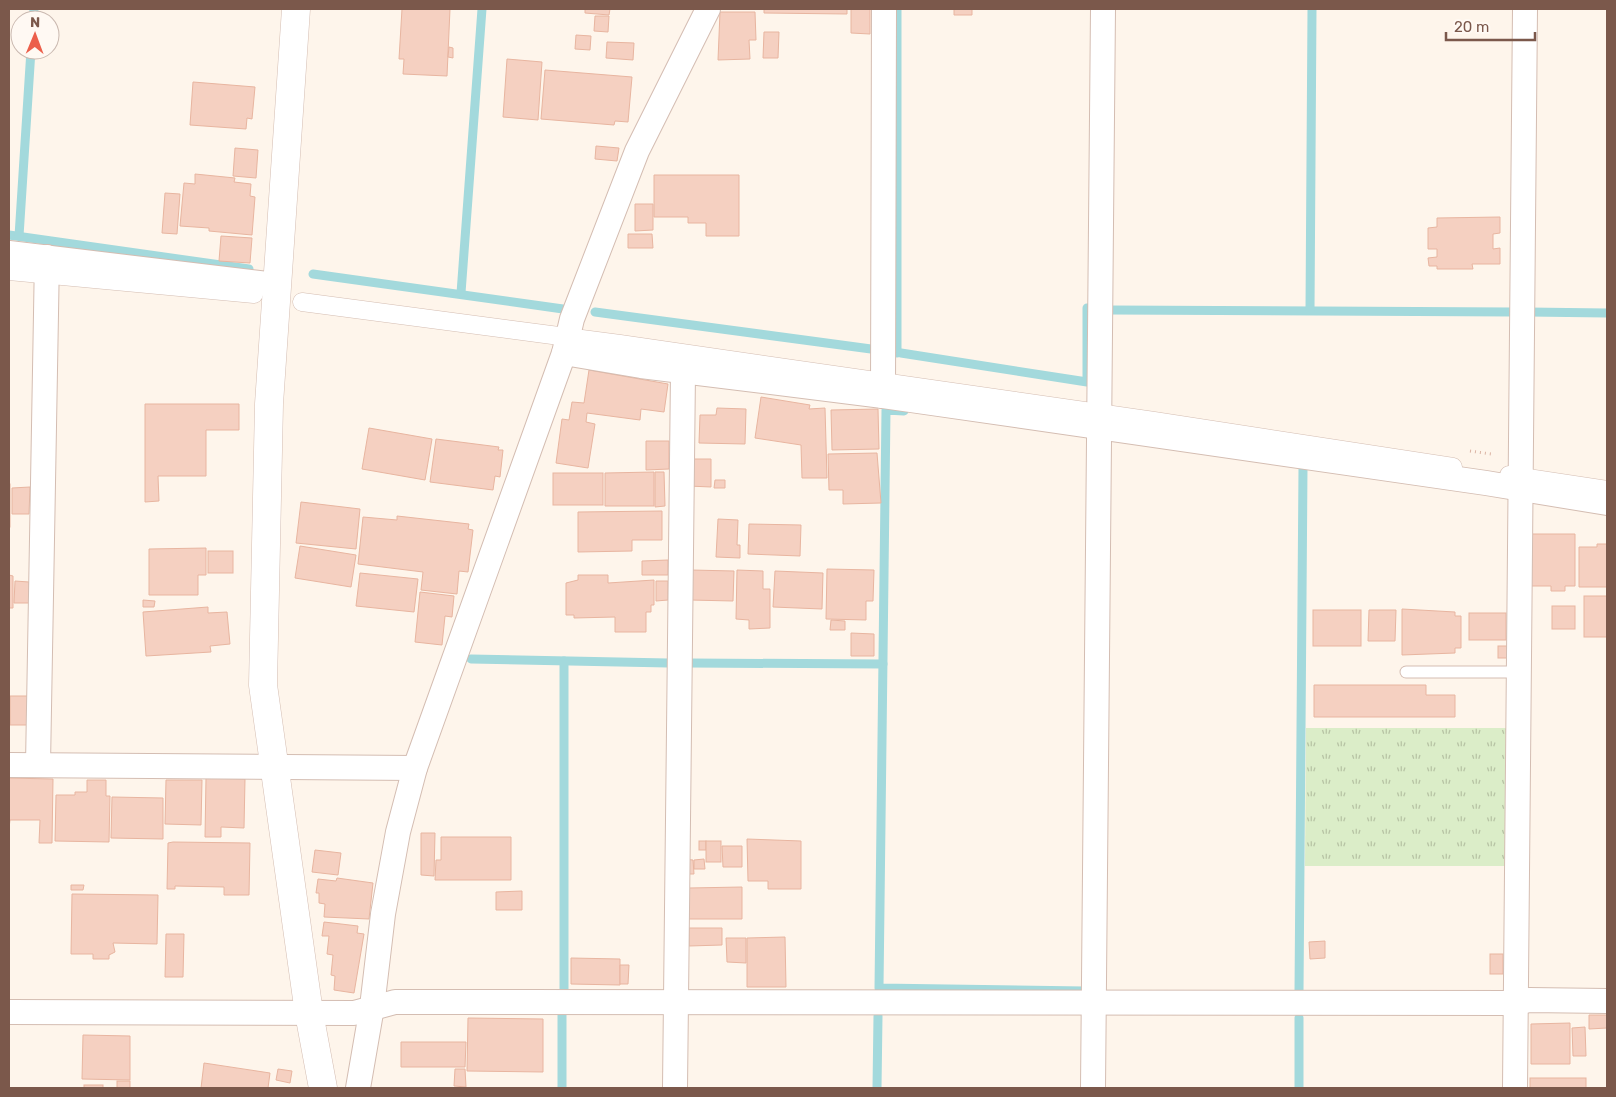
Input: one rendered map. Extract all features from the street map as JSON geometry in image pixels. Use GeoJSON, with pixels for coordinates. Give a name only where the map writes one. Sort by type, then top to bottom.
{"type":"FeatureCollection","features":[{"type":"Feature","properties":{"kind":"street"},"geometry":{"type":"LineString","coordinates":[[296,9],[265,290],[269,404],[263,685],[309,1013],[323,1088]]}},
{"type":"Feature","properties":{"kind":"street"},"geometry":{"type":"LineString","coordinates":[[358,1088],[372,1007],[383,914],[398,832],[415,768],[566,345],[572,320],[637,151],[708,9]]}},
{"type":"Feature","properties":{"kind":"street"},"geometry":{"type":"LineString","coordinates":[[883,389],[884,9]]}},
{"type":"Feature","properties":{"kind":"street"},"geometry":{"type":"LineString","coordinates":[[1093,1088],[1103,9]]}},
{"type":"Feature","properties":{"kind":"street"},"geometry":{"type":"LineString","coordinates":[[1515,1088],[1517,672],[1525,9]]}},
{"type":"Feature","properties":{"kind":"street"},"geometry":{"type":"LineString","coordinates":[[9,253],[47,266],[265,290]]}},
{"type":"Feature","properties":{"kind":"street"},"geometry":{"type":"LineString","coordinates":[[9,271],[47,266]]}},
{"type":"Feature","properties":{"kind":"street"},"geometry":{"type":"LineString","coordinates":[[38,765],[47,266]]}},
{"type":"Feature","properties":{"kind":"street"},"geometry":{"type":"LineString","coordinates":[[302,302],[566,345],[1099,420],[1520,482],[1607,490]]}},
{"type":"Feature","properties":{"kind":"street"},"geometry":{"type":"LineString","coordinates":[[566,345],[683,372],[883,389]]}},
{"type":"Feature","properties":{"kind":"street"},"geometry":{"type":"LineString","coordinates":[[674,1088],[683,372]]}},
{"type":"Feature","properties":{"kind":"street"},"geometry":{"type":"LineString","coordinates":[[1520,482],[1607,503]]}},
{"type":"Feature","properties":{"kind":"street"},"geometry":{"type":"LineString","coordinates":[[9,765],[415,768]]}},
{"type":"Feature","properties":{"kind":"street"},"geometry":{"type":"LineString","coordinates":[[9,1012],[354,1013],[394,1002],[1516,1003],[1529,1000],[1607,1001]]}},
{"type":"Feature","properties":{"kind":"lane"},"geometry":{"type":"LineString","coordinates":[[1406,672],[1517,672]]}},
{"type":"Feature","properties":{"kind":"green space"},"geometry":{"type":"Polygon","coordinates":[[[1306,728],[1507,728],[1506,866],[1305,866],[1306,728]]]}},
{"type":"Feature","properties":{"kind":"building"},"geometry":{"type":"Polygon","coordinates":[[[402,9],[450,9],[447,76],[403,74],[404,59],[399,59],[402,9]]]}},
{"type":"Feature","properties":{"kind":"building"},"geometry":{"type":"Polygon","coordinates":[[[585,9],[610,9],[609,15],[585,13],[585,9]]]}},
{"type":"Feature","properties":{"kind":"building"},"geometry":{"type":"Polygon","coordinates":[[[764,9],[847,9],[847,14],[764,13],[764,9]]]}},
{"type":"Feature","properties":{"kind":"building"},"geometry":{"type":"Polygon","coordinates":[[[851,9],[870,9],[870,34],[851,33],[851,9]]]}},
{"type":"Feature","properties":{"kind":"building"},"geometry":{"type":"Polygon","coordinates":[[[954,9],[972,9],[972,15],[954,15],[954,9]]]}},
{"type":"Feature","properties":{"kind":"building"},"geometry":{"type":"Polygon","coordinates":[[[720,12],[755,12],[756,40],[749,40],[750,59],[718,60],[720,12]]]}},
{"type":"Feature","properties":{"kind":"building"},"geometry":{"type":"Polygon","coordinates":[[[595,16],[609,16],[608,32],[594,31],[595,16]]]}},
{"type":"Feature","properties":{"kind":"building"},"geometry":{"type":"Polygon","coordinates":[[[764,32],[779,32],[778,58],[763,58],[764,32]]]}},
{"type":"Feature","properties":{"kind":"building"},"geometry":{"type":"Polygon","coordinates":[[[576,35],[591,36],[590,50],[575,49],[576,35]]]}},
{"type":"Feature","properties":{"kind":"building"},"geometry":{"type":"Polygon","coordinates":[[[607,42],[634,43],[633,60],[606,58],[607,42]]]}},
{"type":"Feature","properties":{"kind":"building"},"geometry":{"type":"Polygon","coordinates":[[[449,47],[453,48],[453,58],[448,57],[449,47]]]}},
{"type":"Feature","properties":{"kind":"building"},"geometry":{"type":"Polygon","coordinates":[[[507,59],[542,62],[538,120],[503,117],[507,59]]]}},
{"type":"Feature","properties":{"kind":"building"},"geometry":{"type":"Polygon","coordinates":[[[545,70],[632,77],[628,122],[615,121],[614,125],[541,119],[545,70]]]}},
{"type":"Feature","properties":{"kind":"building"},"geometry":{"type":"Polygon","coordinates":[[[193,82],[255,87],[252,119],[247,118],[246,129],[190,125],[193,82]]]}},
{"type":"Feature","properties":{"kind":"building"},"geometry":{"type":"Polygon","coordinates":[[[596,146],[619,148],[617,161],[595,159],[596,146]]]}},
{"type":"Feature","properties":{"kind":"building"},"geometry":{"type":"Polygon","coordinates":[[[235,148],[258,150],[256,178],[233,176],[235,148]]]}},
{"type":"Feature","properties":{"kind":"building"},"geometry":{"type":"Polygon","coordinates":[[[195,174],[235,178],[234,182],[251,184],[250,196],[255,197],[252,235],[209,231],[209,228],[180,226],[184,183],[195,184],[195,174]]]}},
{"type":"Feature","properties":{"kind":"building"},"geometry":{"type":"Polygon","coordinates":[[[654,175],[739,175],[739,236],[706,236],[706,223],[688,223],[688,217],[654,217],[654,175]]]}},
{"type":"Feature","properties":{"kind":"building"},"geometry":{"type":"Polygon","coordinates":[[[165,193],[180,194],[177,234],[162,233],[165,193]]]}},
{"type":"Feature","properties":{"kind":"building"},"geometry":{"type":"Polygon","coordinates":[[[635,204],[653,204],[653,230],[635,231],[635,204]]]}},
{"type":"Feature","properties":{"kind":"building"},"geometry":{"type":"Polygon","coordinates":[[[1500,217],[1500,233],[1493,234],[1493,249],[1500,248],[1500,264],[1472,264],[1473,269],[1437,269],[1437,266],[1429,266],[1428,258],[1437,257],[1437,249],[1428,249],[1428,228],[1437,227],[1437,218],[1500,217]]]}},
{"type":"Feature","properties":{"kind":"building"},"geometry":{"type":"Polygon","coordinates":[[[628,234],[652,234],[653,248],[628,248],[628,234]]]}},
{"type":"Feature","properties":{"kind":"building"},"geometry":{"type":"Polygon","coordinates":[[[221,236],[252,238],[250,263],[219,261],[221,236]]]}},
{"type":"Feature","properties":{"kind":"building"},"geometry":{"type":"Polygon","coordinates":[[[589,370],[668,384],[664,412],[641,409],[640,420],[587,413],[586,422],[595,424],[588,468],[556,463],[562,419],[569,420],[572,402],[584,403],[589,370]]]}},
{"type":"Feature","properties":{"kind":"building"},"geometry":{"type":"Polygon","coordinates":[[[761,397],[810,405],[809,409],[825,408],[827,478],[802,478],[801,445],[755,438],[761,397]]]}},
{"type":"Feature","properties":{"kind":"building"},"geometry":{"type":"Polygon","coordinates":[[[145,404],[239,404],[239,430],[206,430],[206,476],[158,476],[159,501],[145,502],[145,404]]]}},
{"type":"Feature","properties":{"kind":"building"},"geometry":{"type":"Polygon","coordinates":[[[717,408],[746,409],[745,444],[699,443],[700,415],[716,415],[717,408]]]}},
{"type":"Feature","properties":{"kind":"building"},"geometry":{"type":"Polygon","coordinates":[[[878,409],[879,449],[832,450],[831,410],[878,409]]]}},
{"type":"Feature","properties":{"kind":"building"},"geometry":{"type":"Polygon","coordinates":[[[369,428],[432,439],[425,480],[362,469],[369,428]]]}},
{"type":"Feature","properties":{"kind":"building"},"geometry":{"type":"Polygon","coordinates":[[[436,439],[499,447],[498,450],[503,450],[500,477],[495,476],[493,490],[430,482],[436,439]]]}},
{"type":"Feature","properties":{"kind":"building"},"geometry":{"type":"Polygon","coordinates":[[[646,441],[669,441],[669,469],[646,470],[646,441]]]}},
{"type":"Feature","properties":{"kind":"building"},"geometry":{"type":"Polygon","coordinates":[[[877,453],[881,503],[843,504],[843,490],[829,490],[828,454],[877,453]]]}},
{"type":"Feature","properties":{"kind":"building"},"geometry":{"type":"Polygon","coordinates":[[[689,459],[711,459],[711,487],[688,486],[689,459]]]}},
{"type":"Feature","properties":{"kind":"building"},"geometry":{"type":"Polygon","coordinates":[[[654,472],[654,506],[605,506],[605,473],[654,472]]]}},
{"type":"Feature","properties":{"kind":"building"},"geometry":{"type":"Polygon","coordinates":[[[655,472],[664,472],[665,506],[655,507],[655,472]]]}},
{"type":"Feature","properties":{"kind":"building"},"geometry":{"type":"Polygon","coordinates":[[[553,473],[603,473],[603,505],[553,505],[553,473]]]}},
{"type":"Feature","properties":{"kind":"building"},"geometry":{"type":"Polygon","coordinates":[[[715,480],[725,480],[725,488],[714,488],[715,480]]]}},
{"type":"Feature","properties":{"kind":"building"},"geometry":{"type":"Polygon","coordinates":[[[10,484],[10,527],[9,527],[10,484]]]}},
{"type":"Feature","properties":{"kind":"building"},"geometry":{"type":"Polygon","coordinates":[[[30,487],[29,514],[12,514],[12,488],[30,487]]]}},
{"type":"Feature","properties":{"kind":"building"},"geometry":{"type":"Polygon","coordinates":[[[301,502],[360,509],[356,549],[296,543],[301,502]]]}},
{"type":"Feature","properties":{"kind":"building"},"geometry":{"type":"Polygon","coordinates":[[[662,511],[662,540],[632,540],[632,551],[578,552],[578,512],[662,511]]]}},
{"type":"Feature","properties":{"kind":"building"},"geometry":{"type":"Polygon","coordinates":[[[397,516],[469,524],[468,529],[473,530],[468,572],[459,571],[457,594],[421,590],[423,572],[358,564],[363,517],[397,520],[397,516]]]}},
{"type":"Feature","properties":{"kind":"building"},"geometry":{"type":"Polygon","coordinates":[[[718,519],[738,520],[737,545],[740,545],[740,558],[716,557],[718,519]]]}},
{"type":"Feature","properties":{"kind":"building"},"geometry":{"type":"Polygon","coordinates":[[[749,524],[801,525],[800,556],[748,554],[749,524]]]}},
{"type":"Feature","properties":{"kind":"building"},"geometry":{"type":"Polygon","coordinates":[[[1531,534],[1575,534],[1575,586],[1565,586],[1565,591],[1551,591],[1551,586],[1531,586],[1531,534]]]}},
{"type":"Feature","properties":{"kind":"building"},"geometry":{"type":"Polygon","coordinates":[[[1597,544],[1607,544],[1607,587],[1579,587],[1579,547],[1597,547],[1597,544]]]}},
{"type":"Feature","properties":{"kind":"building"},"geometry":{"type":"Polygon","coordinates":[[[300,546],[356,555],[351,587],[295,578],[300,546]]]}},
{"type":"Feature","properties":{"kind":"building"},"geometry":{"type":"Polygon","coordinates":[[[206,548],[206,575],[198,575],[198,595],[149,595],[149,549],[206,548]]]}},
{"type":"Feature","properties":{"kind":"building"},"geometry":{"type":"Polygon","coordinates":[[[208,551],[233,551],[233,573],[208,573],[208,551]]]}},
{"type":"Feature","properties":{"kind":"building"},"geometry":{"type":"Polygon","coordinates":[[[668,560],[668,575],[642,575],[642,561],[668,560]]]}},
{"type":"Feature","properties":{"kind":"building"},"geometry":{"type":"Polygon","coordinates":[[[827,569],[874,570],[873,601],[866,601],[866,620],[826,619],[827,569]]]}},
{"type":"Feature","properties":{"kind":"building"},"geometry":{"type":"Polygon","coordinates":[[[691,570],[734,571],[733,601],[690,600],[691,570]]]}},
{"type":"Feature","properties":{"kind":"building"},"geometry":{"type":"Polygon","coordinates":[[[737,570],[763,571],[763,589],[770,589],[770,628],[749,629],[749,620],[736,619],[737,570]]]}},
{"type":"Feature","properties":{"kind":"building"},"geometry":{"type":"Polygon","coordinates":[[[775,571],[823,573],[822,609],[773,607],[775,571]]]}},
{"type":"Feature","properties":{"kind":"building"},"geometry":{"type":"Polygon","coordinates":[[[360,573],[418,579],[414,612],[356,606],[360,573]]]}},
{"type":"Feature","properties":{"kind":"building"},"geometry":{"type":"Polygon","coordinates":[[[9,575],[13,576],[13,608],[9,608],[9,575]]]}},
{"type":"Feature","properties":{"kind":"building"},"geometry":{"type":"Polygon","coordinates":[[[578,575],[608,575],[608,583],[654,580],[654,605],[651,605],[651,612],[646,612],[646,632],[615,632],[615,617],[574,618],[574,615],[566,615],[566,583],[578,580],[578,575]]]}},
{"type":"Feature","properties":{"kind":"building"},"geometry":{"type":"Polygon","coordinates":[[[15,581],[29,582],[29,603],[14,603],[15,581]]]}},
{"type":"Feature","properties":{"kind":"building"},"geometry":{"type":"Polygon","coordinates":[[[656,581],[668,581],[668,600],[656,601],[656,581]]]}},
{"type":"Feature","properties":{"kind":"building"},"geometry":{"type":"Polygon","coordinates":[[[420,592],[454,596],[452,617],[445,616],[442,645],[415,642],[420,592]]]}},
{"type":"Feature","properties":{"kind":"building"},"geometry":{"type":"Polygon","coordinates":[[[1584,596],[1607,596],[1607,637],[1584,637],[1584,596]]]}},
{"type":"Feature","properties":{"kind":"building"},"geometry":{"type":"Polygon","coordinates":[[[143,600],[155,601],[154,607],[143,607],[143,600]]]}},
{"type":"Feature","properties":{"kind":"building"},"geometry":{"type":"Polygon","coordinates":[[[1552,606],[1575,606],[1575,629],[1552,629],[1552,606]]]}},
{"type":"Feature","properties":{"kind":"building"},"geometry":{"type":"Polygon","coordinates":[[[208,607],[208,613],[227,612],[230,644],[210,646],[211,652],[146,656],[143,612],[208,607]]]}},
{"type":"Feature","properties":{"kind":"building"},"geometry":{"type":"Polygon","coordinates":[[[1402,609],[1455,612],[1455,616],[1461,616],[1461,648],[1455,648],[1455,653],[1402,655],[1402,609]]]}},
{"type":"Feature","properties":{"kind":"building"},"geometry":{"type":"Polygon","coordinates":[[[1313,610],[1361,610],[1361,646],[1313,646],[1313,610]]]}},
{"type":"Feature","properties":{"kind":"building"},"geometry":{"type":"Polygon","coordinates":[[[1369,610],[1396,610],[1395,641],[1368,641],[1369,610]]]}},
{"type":"Feature","properties":{"kind":"building"},"geometry":{"type":"Polygon","coordinates":[[[1469,613],[1506,613],[1506,640],[1469,640],[1469,613]]]}},
{"type":"Feature","properties":{"kind":"building"},"geometry":{"type":"Polygon","coordinates":[[[831,620],[845,621],[845,630],[830,630],[831,620]]]}},
{"type":"Feature","properties":{"kind":"building"},"geometry":{"type":"Polygon","coordinates":[[[851,633],[874,634],[874,656],[851,656],[851,633]]]}},
{"type":"Feature","properties":{"kind":"building"},"geometry":{"type":"Polygon","coordinates":[[[1498,646],[1507,646],[1507,658],[1498,658],[1498,646]]]}},
{"type":"Feature","properties":{"kind":"building"},"geometry":{"type":"Polygon","coordinates":[[[1314,685],[1426,685],[1426,695],[1455,695],[1455,717],[1314,717],[1314,685]]]}},
{"type":"Feature","properties":{"kind":"building"},"geometry":{"type":"Polygon","coordinates":[[[10,696],[29,696],[29,725],[10,725],[10,696]]]}},
{"type":"Feature","properties":{"kind":"building"},"geometry":{"type":"Polygon","coordinates":[[[9,778],[53,779],[52,843],[39,843],[40,820],[10,820],[9,828],[9,778]]]}},
{"type":"Feature","properties":{"kind":"building"},"geometry":{"type":"Polygon","coordinates":[[[206,778],[245,779],[244,828],[221,827],[221,837],[205,837],[206,778]]]}},
{"type":"Feature","properties":{"kind":"building"},"geometry":{"type":"Polygon","coordinates":[[[87,780],[106,780],[106,796],[110,796],[109,842],[55,841],[56,795],[75,795],[75,792],[87,792],[87,780]]]}},
{"type":"Feature","properties":{"kind":"building"},"geometry":{"type":"Polygon","coordinates":[[[166,780],[202,780],[201,825],[165,824],[166,780]]]}},
{"type":"Feature","properties":{"kind":"building"},"geometry":{"type":"Polygon","coordinates":[[[112,797],[163,798],[163,839],[111,838],[112,797]]]}},
{"type":"Feature","properties":{"kind":"building"},"geometry":{"type":"Polygon","coordinates":[[[421,833],[435,833],[434,876],[421,875],[421,833]]]}},
{"type":"Feature","properties":{"kind":"building"},"geometry":{"type":"Polygon","coordinates":[[[441,837],[511,837],[511,880],[435,880],[436,860],[441,860],[441,837]]]}},
{"type":"Feature","properties":{"kind":"building"},"geometry":{"type":"Polygon","coordinates":[[[747,839],[801,841],[801,889],[768,889],[768,881],[748,881],[747,839]]]}},
{"type":"Feature","properties":{"kind":"building"},"geometry":{"type":"Polygon","coordinates":[[[699,841],[706,841],[706,850],[699,850],[699,841]]]}},
{"type":"Feature","properties":{"kind":"building"},"geometry":{"type":"Polygon","coordinates":[[[706,841],[721,841],[721,862],[706,862],[706,841]]]}},
{"type":"Feature","properties":{"kind":"building"},"geometry":{"type":"Polygon","coordinates":[[[168,843],[250,843],[249,895],[224,895],[224,887],[175,886],[175,889],[167,889],[168,843]]]}},
{"type":"Feature","properties":{"kind":"building"},"geometry":{"type":"Polygon","coordinates":[[[722,846],[742,846],[742,867],[723,867],[722,846]]]}},
{"type":"Feature","properties":{"kind":"building"},"geometry":{"type":"Polygon","coordinates":[[[315,850],[341,853],[338,875],[312,872],[315,850]]]}},
{"type":"Feature","properties":{"kind":"building"},"geometry":{"type":"Polygon","coordinates":[[[683,859],[693,860],[694,874],[683,874],[683,859]]]}},
{"type":"Feature","properties":{"kind":"building"},"geometry":{"type":"Polygon","coordinates":[[[704,859],[705,869],[694,869],[694,860],[704,859]]]}},
{"type":"Feature","properties":{"kind":"building"},"geometry":{"type":"Polygon","coordinates":[[[337,878],[373,883],[369,919],[324,917],[325,904],[319,903],[319,893],[316,893],[318,879],[336,881],[337,878]]]}},
{"type":"Feature","properties":{"kind":"building"},"geometry":{"type":"Polygon","coordinates":[[[71,885],[84,885],[83,890],[71,890],[71,885]]]}},
{"type":"Feature","properties":{"kind":"building"},"geometry":{"type":"Polygon","coordinates":[[[742,887],[742,919],[689,919],[689,888],[742,887]]]}},
{"type":"Feature","properties":{"kind":"building"},"geometry":{"type":"Polygon","coordinates":[[[522,891],[522,910],[496,910],[496,892],[522,891]]]}},
{"type":"Feature","properties":{"kind":"building"},"geometry":{"type":"Polygon","coordinates":[[[72,894],[158,895],[157,944],[113,943],[115,952],[109,955],[109,959],[93,959],[93,954],[71,954],[72,894]]]}},
{"type":"Feature","properties":{"kind":"building"},"geometry":{"type":"Polygon","coordinates":[[[324,922],[358,926],[357,933],[364,934],[354,993],[334,990],[335,976],[331,975],[333,955],[327,954],[329,936],[322,936],[324,922]]]}},
{"type":"Feature","properties":{"kind":"building"},"geometry":{"type":"Polygon","coordinates":[[[689,928],[722,928],[722,945],[689,946],[689,928]]]}},
{"type":"Feature","properties":{"kind":"building"},"geometry":{"type":"Polygon","coordinates":[[[166,934],[184,934],[183,977],[165,977],[166,934]]]}},
{"type":"Feature","properties":{"kind":"building"},"geometry":{"type":"Polygon","coordinates":[[[785,937],[786,987],[747,987],[747,938],[785,937]]]}},
{"type":"Feature","properties":{"kind":"building"},"geometry":{"type":"Polygon","coordinates":[[[726,938],[746,938],[746,963],[727,962],[726,938]]]}},
{"type":"Feature","properties":{"kind":"building"},"geometry":{"type":"Polygon","coordinates":[[[1325,941],[1325,958],[1310,959],[1309,942],[1325,941]]]}},
{"type":"Feature","properties":{"kind":"building"},"geometry":{"type":"Polygon","coordinates":[[[1490,954],[1503,954],[1503,974],[1490,974],[1490,954]]]}},
{"type":"Feature","properties":{"kind":"building"},"geometry":{"type":"Polygon","coordinates":[[[571,958],[620,959],[620,985],[571,984],[571,958]]]}},
{"type":"Feature","properties":{"kind":"building"},"geometry":{"type":"Polygon","coordinates":[[[620,965],[629,965],[628,984],[620,984],[620,965]]]}},
{"type":"Feature","properties":{"kind":"building"},"geometry":{"type":"Polygon","coordinates":[[[1589,1015],[1607,1015],[1607,1028],[1589,1029],[1589,1015]]]}},
{"type":"Feature","properties":{"kind":"building"},"geometry":{"type":"Polygon","coordinates":[[[468,1018],[543,1019],[543,1072],[467,1071],[468,1018]]]}},
{"type":"Feature","properties":{"kind":"building"},"geometry":{"type":"Polygon","coordinates":[[[1570,1023],[1570,1064],[1531,1064],[1531,1024],[1570,1023]]]}},
{"type":"Feature","properties":{"kind":"building"},"geometry":{"type":"Polygon","coordinates":[[[1585,1027],[1586,1056],[1573,1056],[1572,1028],[1585,1027]]]}},
{"type":"Feature","properties":{"kind":"building"},"geometry":{"type":"Polygon","coordinates":[[[83,1035],[130,1036],[130,1080],[82,1079],[83,1035]]]}},
{"type":"Feature","properties":{"kind":"building"},"geometry":{"type":"Polygon","coordinates":[[[401,1042],[466,1042],[465,1067],[401,1067],[401,1042]]]}},
{"type":"Feature","properties":{"kind":"building"},"geometry":{"type":"Polygon","coordinates":[[[204,1063],[270,1073],[268,1088],[201,1088],[204,1063]]]}},
{"type":"Feature","properties":{"kind":"building"},"geometry":{"type":"Polygon","coordinates":[[[278,1069],[292,1071],[290,1083],[276,1080],[278,1069]]]}},
{"type":"Feature","properties":{"kind":"building"},"geometry":{"type":"Polygon","coordinates":[[[455,1069],[465,1069],[466,1087],[454,1086],[455,1069]]]}},
{"type":"Feature","properties":{"kind":"building"},"geometry":{"type":"Polygon","coordinates":[[[1530,1078],[1586,1078],[1586,1088],[1530,1088],[1530,1078]]]}},
{"type":"Feature","properties":{"kind":"building"},"geometry":{"type":"Polygon","coordinates":[[[117,1081],[130,1081],[130,1088],[117,1088],[117,1081]]]}},
{"type":"Feature","properties":{"kind":"building"},"geometry":{"type":"Polygon","coordinates":[[[84,1085],[103,1085],[103,1088],[84,1088],[84,1085]]]}},
{"type":"Feature","properties":{"kind":"waterway"},"geometry":{"type":"LineString","coordinates":[[461,293],[482,9]]}},
{"type":"Feature","properties":{"kind":"waterway"},"geometry":{"type":"LineString","coordinates":[[897,9],[897,353]]}},
{"type":"Feature","properties":{"kind":"waterway"},"geometry":{"type":"LineString","coordinates":[[1310,310],[1312,9]]}},
{"type":"Feature","properties":{"kind":"waterway"},"geometry":{"type":"LineString","coordinates":[[19,236],[30,60]]}},
{"type":"Feature","properties":{"kind":"waterway"},"geometry":{"type":"LineString","coordinates":[[9,235],[249,269]]}},
{"type":"Feature","properties":{"kind":"waterway"},"geometry":{"type":"LineString","coordinates":[[313,274],[563,309]]}},
{"type":"Feature","properties":{"kind":"waterway"},"geometry":{"type":"LineString","coordinates":[[901,353],[1087,382],[1087,308],[1092,309]]}},
{"type":"Feature","properties":{"kind":"waterway"},"geometry":{"type":"LineString","coordinates":[[1110,310],[1513,312]]}},
{"type":"Feature","properties":{"kind":"waterway"},"geometry":{"type":"LineString","coordinates":[[595,312],[871,349]]}},
{"type":"Feature","properties":{"kind":"waterway"},"geometry":{"type":"LineString","coordinates":[[1528,312],[1607,313]]}},
{"type":"Feature","properties":{"kind":"waterway"},"geometry":{"type":"LineString","coordinates":[[904,411],[886,410],[879,988],[1085,991]]}},
{"type":"Feature","properties":{"kind":"waterway"},"geometry":{"type":"LineString","coordinates":[[1299,993],[1303,467]]}},
{"type":"Feature","properties":{"kind":"waterway"},"geometry":{"type":"LineString","coordinates":[[471,659],[668,663]]}},
{"type":"Feature","properties":{"kind":"waterway"},"geometry":{"type":"LineString","coordinates":[[564,661],[564,989]]}},
{"type":"Feature","properties":{"kind":"waterway"},"geometry":{"type":"LineString","coordinates":[[690,663],[883,664]]}},
{"type":"Feature","properties":{"kind":"waterway"},"geometry":{"type":"LineString","coordinates":[[562,1015],[562,1088]]}},
{"type":"Feature","properties":{"kind":"waterway"},"geometry":{"type":"LineString","coordinates":[[877,1088],[878,1016]]}},
{"type":"Feature","properties":{"kind":"waterway"},"geometry":{"type":"LineString","coordinates":[[1299,1018],[1299,1088]]}}]}
